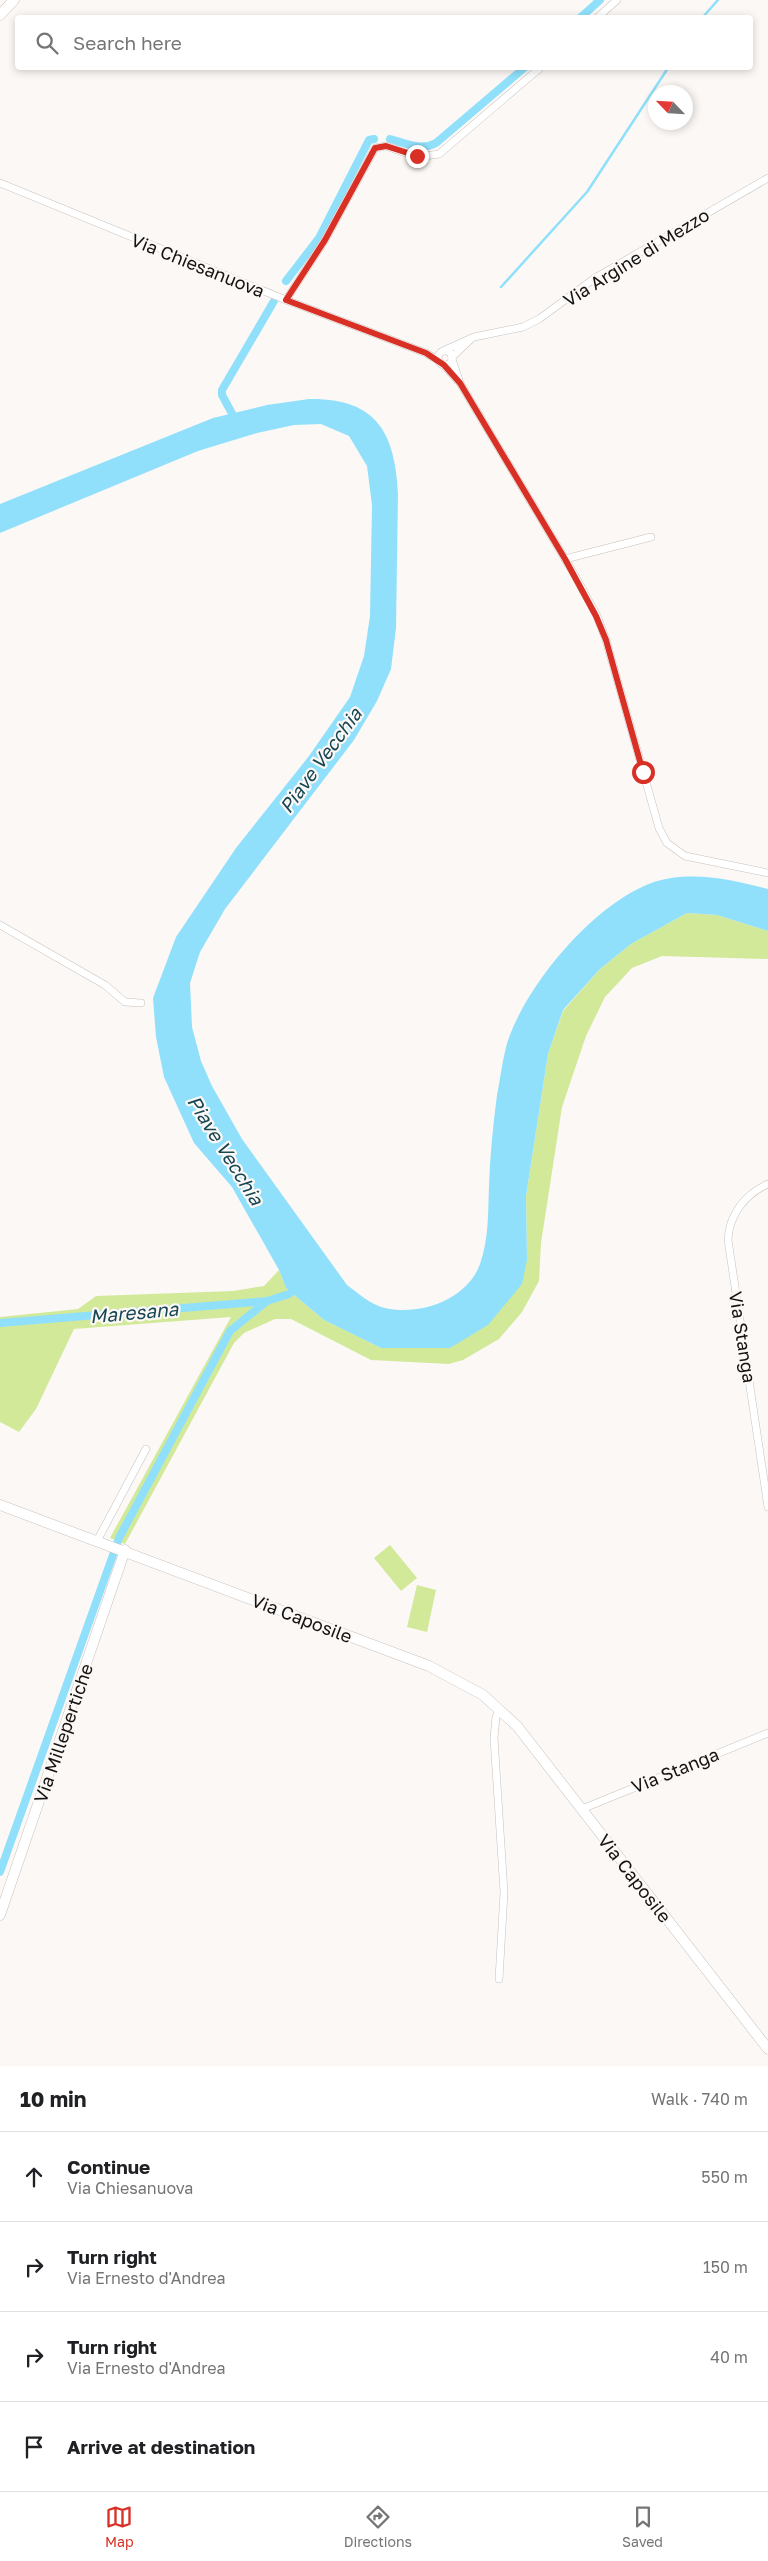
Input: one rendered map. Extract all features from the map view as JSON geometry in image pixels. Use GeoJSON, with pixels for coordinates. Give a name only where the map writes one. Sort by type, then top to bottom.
{"type":"FeatureCollection","features":[{"type":"Feature","properties":{"kind":"street"},"geometry":{"type":"LineString","coordinates":[[0,15],[14,0]]}},
{"type":"Feature","properties":{"kind":"street"},"geometry":{"type":"LineString","coordinates":[[600,15],[617,0]]}},
{"type":"Feature","properties":{"kind":"street"},"geometry":{"type":"LineString","coordinates":[[286,300],[325,240],[375,148],[386,146],[417,156],[439,154],[538,70]]}},
{"type":"Feature","properties":{"kind":"street","name":"Via Argine di Mezzo"},"geometry":{"type":"LineString","coordinates":[[442,352],[455,344],[474,337],[524,327],[540,319],[595,278],[768,178]]}},
{"type":"Feature","properties":{"kind":"street","name":"Via Chiesanuova"},"geometry":{"type":"LineString","coordinates":[[0,183],[286,300],[426,353],[441,363],[460,383],[591,604],[604,634],[659,828],[666,843],[685,856],[768,873]]}},
{"type":"Feature","properties":{"kind":"street"},"geometry":{"type":"LineString","coordinates":[[452,358],[448,352],[442,352],[441,363],[450,364],[452,358],[474,337]]}},
{"type":"Feature","properties":{"kind":"street","name":"Via Chiesanuova"},"geometry":{"type":"LineString","coordinates":[[426,353],[442,352]]}},
{"type":"Feature","properties":{"kind":"street","name":"Via Chiesanuova"},"geometry":{"type":"LineString","coordinates":[[452,358],[460,383]]}},
{"type":"Feature","properties":{"kind":"street"},"geometry":{"type":"LineString","coordinates":[[565,559],[651,537]]}},
{"type":"Feature","properties":{"kind":"street"},"geometry":{"type":"LineString","coordinates":[[0,925],[105,985],[125,1002],[141,1003]]}},
{"type":"Feature","properties":{"kind":"street","name":"Via Stanga"},"geometry":{"type":"LineString","coordinates":[[768,1184],[752,1191],[740,1207],[729,1226],[728,1240],[768,1506]]}},
{"type":"Feature","properties":{"kind":"street"},"geometry":{"type":"LineString","coordinates":[[97,1541],[146,1449]]}},
{"type":"Feature","properties":{"kind":"street","name":"Via Caposile"},"geometry":{"type":"LineString","coordinates":[[0,1504],[430,1666],[466,1684],[500,1709],[517,1726],[768,2050]]}},
{"type":"Feature","properties":{"kind":"street","name":"Via Millepertiche"},"geometry":{"type":"LineString","coordinates":[[1,1912],[122,1549]]}},
{"type":"Feature","properties":{"kind":"street"},"geometry":{"type":"LineString","coordinates":[[499,1979],[504,1892],[494,1738],[496,1717],[500,1709]]}},
{"type":"Feature","properties":{"kind":"street","name":"Via Stanga"},"geometry":{"type":"LineString","coordinates":[[582,1809],[768,1733]]}},
{"type":"Feature","properties":{"kind":"green space"},"geometry":{"type":"Polygon","coordinates":[[[687,913],[717,915],[768,931],[768,959],[662,956],[632,968],[605,997],[586,1036],[562,1107],[541,1243],[539,1281],[522,1312],[499,1339],[463,1360],[449,1364],[371,1360],[291,1319],[275,1319],[244,1333],[234,1343],[125,1544],[110,1538],[231,1317],[74,1329],[36,1409],[19,1432],[0,1422],[0,1317],[78,1309],[96,1296],[233,1291],[264,1286],[279,1270],[286,1288],[324,1320],[381,1348],[450,1348],[527,1260],[526,1196],[548,1054],[563,1011],[600,969],[631,944],[687,913]]]}},
{"type":"Feature","properties":{"kind":"green space"},"geometry":{"type":"Polygon","coordinates":[[[390,1545],[417,1578],[401,1591],[374,1558],[390,1545]]]}},
{"type":"Feature","properties":{"kind":"green space"},"geometry":{"type":"Polygon","coordinates":[[[417,1585],[436,1590],[427,1632],[407,1627],[417,1585]]]}},
{"type":"Feature","properties":{"kind":"water","name":"Piave Vecchia"},"geometry":{"type":"Polygon","coordinates":[[[309,399],[332,400],[351,405],[366,412],[378,423],[386,436],[392,452],[398,493],[396,628],[391,669],[377,701],[354,740],[225,909],[200,952],[190,983],[192,1027],[201,1061],[212,1086],[242,1139],[347,1285],[365,1298],[385,1308],[413,1310],[427,1307],[453,1296],[474,1277],[480,1264],[487,1235],[493,1129],[506,1047],[515,1023],[548,969],[594,919],[620,900],[646,885],[671,878],[708,877],[768,889],[768,931],[717,915],[687,913],[631,944],[600,969],[563,1010],[548,1054],[526,1196],[527,1260],[522,1284],[488,1325],[450,1348],[381,1348],[324,1320],[286,1288],[279,1270],[232,1187],[194,1143],[164,1077],[156,1037],[153,998],[176,937],[236,848],[309,756],[350,697],[364,656],[370,616],[372,505],[367,466],[349,436],[321,424],[294,425],[257,433],[198,451],[0,533],[0,504],[213,418],[267,405],[309,399]]]}},
{"type":"Feature","properties":{"kind":"waterway"},"geometry":{"type":"LineString","coordinates":[[583,15],[600,0]]}},
{"type":"Feature","properties":{"kind":"waterway"},"geometry":{"type":"LineString","coordinates":[[705,15],[718,0]]}},
{"type":"Feature","properties":{"kind":"waterway"},"geometry":{"type":"LineString","coordinates":[[390,139],[419,146],[436,143],[522,70]]}},
{"type":"Feature","properties":{"kind":"waterway"},"geometry":{"type":"LineString","coordinates":[[501,287],[587,192],[667,70]]}},
{"type":"Feature","properties":{"kind":"waterway"},"geometry":{"type":"LineString","coordinates":[[286,281],[319,238],[369,140],[374,139]]}},
{"type":"Feature","properties":{"kind":"waterway"},"geometry":{"type":"LineString","coordinates":[[236,421],[222,395],[222,390],[274,301]]}},
{"type":"Feature","properties":{"kind":"waterway"},"geometry":{"type":"LineString","coordinates":[[0,1872],[119,1538],[230,1331],[267,1301],[289,1294],[299,1286]]}},
{"type":"Feature","properties":{"kind":"waterway","name":"Maresana"},"geometry":{"type":"LineString","coordinates":[[0,1323],[267,1301]]}},
{"type":"Feature","properties":{"kind":"route"},"geometry":{"type":"LineString","coordinates":[[417,156],[402,153],[386,146],[377,146],[375,148],[325,240],[286,300],[376,336],[426,353],[444,365],[460,383],[591,604],[606,640],[643,772]]}}]}
